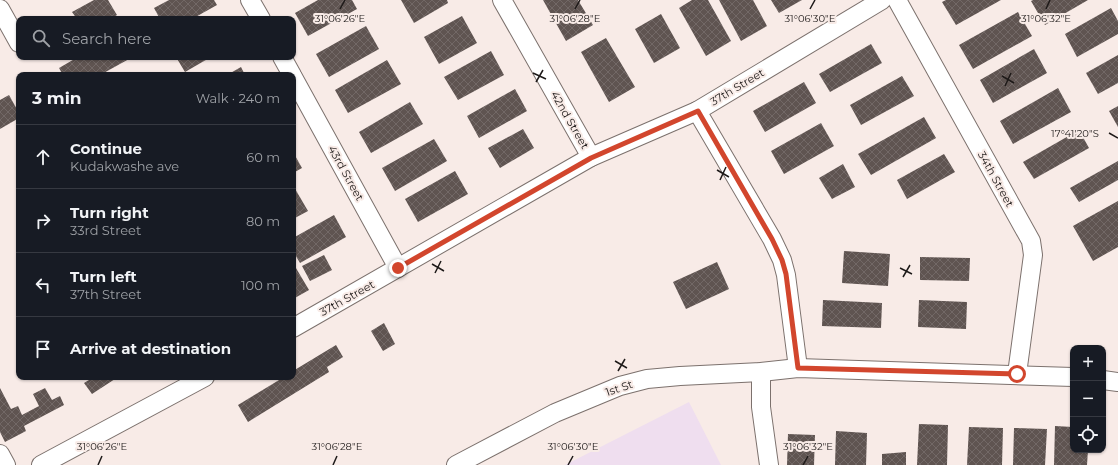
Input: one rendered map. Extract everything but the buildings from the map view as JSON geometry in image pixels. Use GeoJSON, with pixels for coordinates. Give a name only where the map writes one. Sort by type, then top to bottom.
{"type":"FeatureCollection","features":[{"type":"Feature","properties":{"kind":"street"},"geometry":{"type":"LineString","coordinates":[[250,0],[259,16]]}},
{"type":"Feature","properties":{"kind":"street","name":"42nd Street"},"geometry":{"type":"LineString","coordinates":[[502,0],[591,158]]}},
{"type":"Feature","properties":{"kind":"street","name":"37th Street"},"geometry":{"type":"LineString","coordinates":[[296,326],[591,158],[698,111],[882,0]]}},
{"type":"Feature","properties":{"kind":"street","name":"34th Street"},"geometry":{"type":"LineString","coordinates":[[897,0],[1031,241],[1033,255],[1017,374]]}},
{"type":"Feature","properties":{"kind":"street"},"geometry":{"type":"LineString","coordinates":[[0,9],[16,38]]}},
{"type":"Feature","properties":{"kind":"street","name":"43rd Street"},"geometry":{"type":"LineString","coordinates":[[284,60],[290,72]]}},
{"type":"Feature","properties":{"kind":"street","name":"43rd Street"},"geometry":{"type":"LineString","coordinates":[[296,83],[398,268]]}},
{"type":"Feature","properties":{"kind":"street"},"geometry":{"type":"LineString","coordinates":[[698,111],[772,239],[782,260],[786,274],[798,368]]}},
{"type":"Feature","properties":{"kind":"street","name":"1st St"},"geometry":{"type":"LineString","coordinates":[[456,465],[556,413],[620,386],[647,379],[761,372],[798,368],[1070,376]]}},
{"type":"Feature","properties":{"kind":"street"},"geometry":{"type":"LineString","coordinates":[[761,372],[761,407],[769,465]]}},
{"type":"Feature","properties":{"kind":"street"},"geometry":{"type":"LineString","coordinates":[[41,465],[199,380]]}},
{"type":"Feature","properties":{"kind":"street"},"geometry":{"type":"LineString","coordinates":[[1106,380],[1118,382]]}},
{"type":"Feature","properties":{"kind":"street"},"geometry":{"type":"LineString","coordinates":[[0,454],[6,465]]}},
{"type":"Feature","properties":{"kind":"shaded area"},"geometry":{"type":"Polygon","coordinates":[[[689,402],[721,465],[565,465],[689,402]]]}},
{"type":"Feature","properties":{"kind":"route"},"geometry":{"type":"LineString","coordinates":[[398,268],[591,158],[698,111],[772,239],[782,260],[786,274],[798,368],[1017,374]]}}]}
